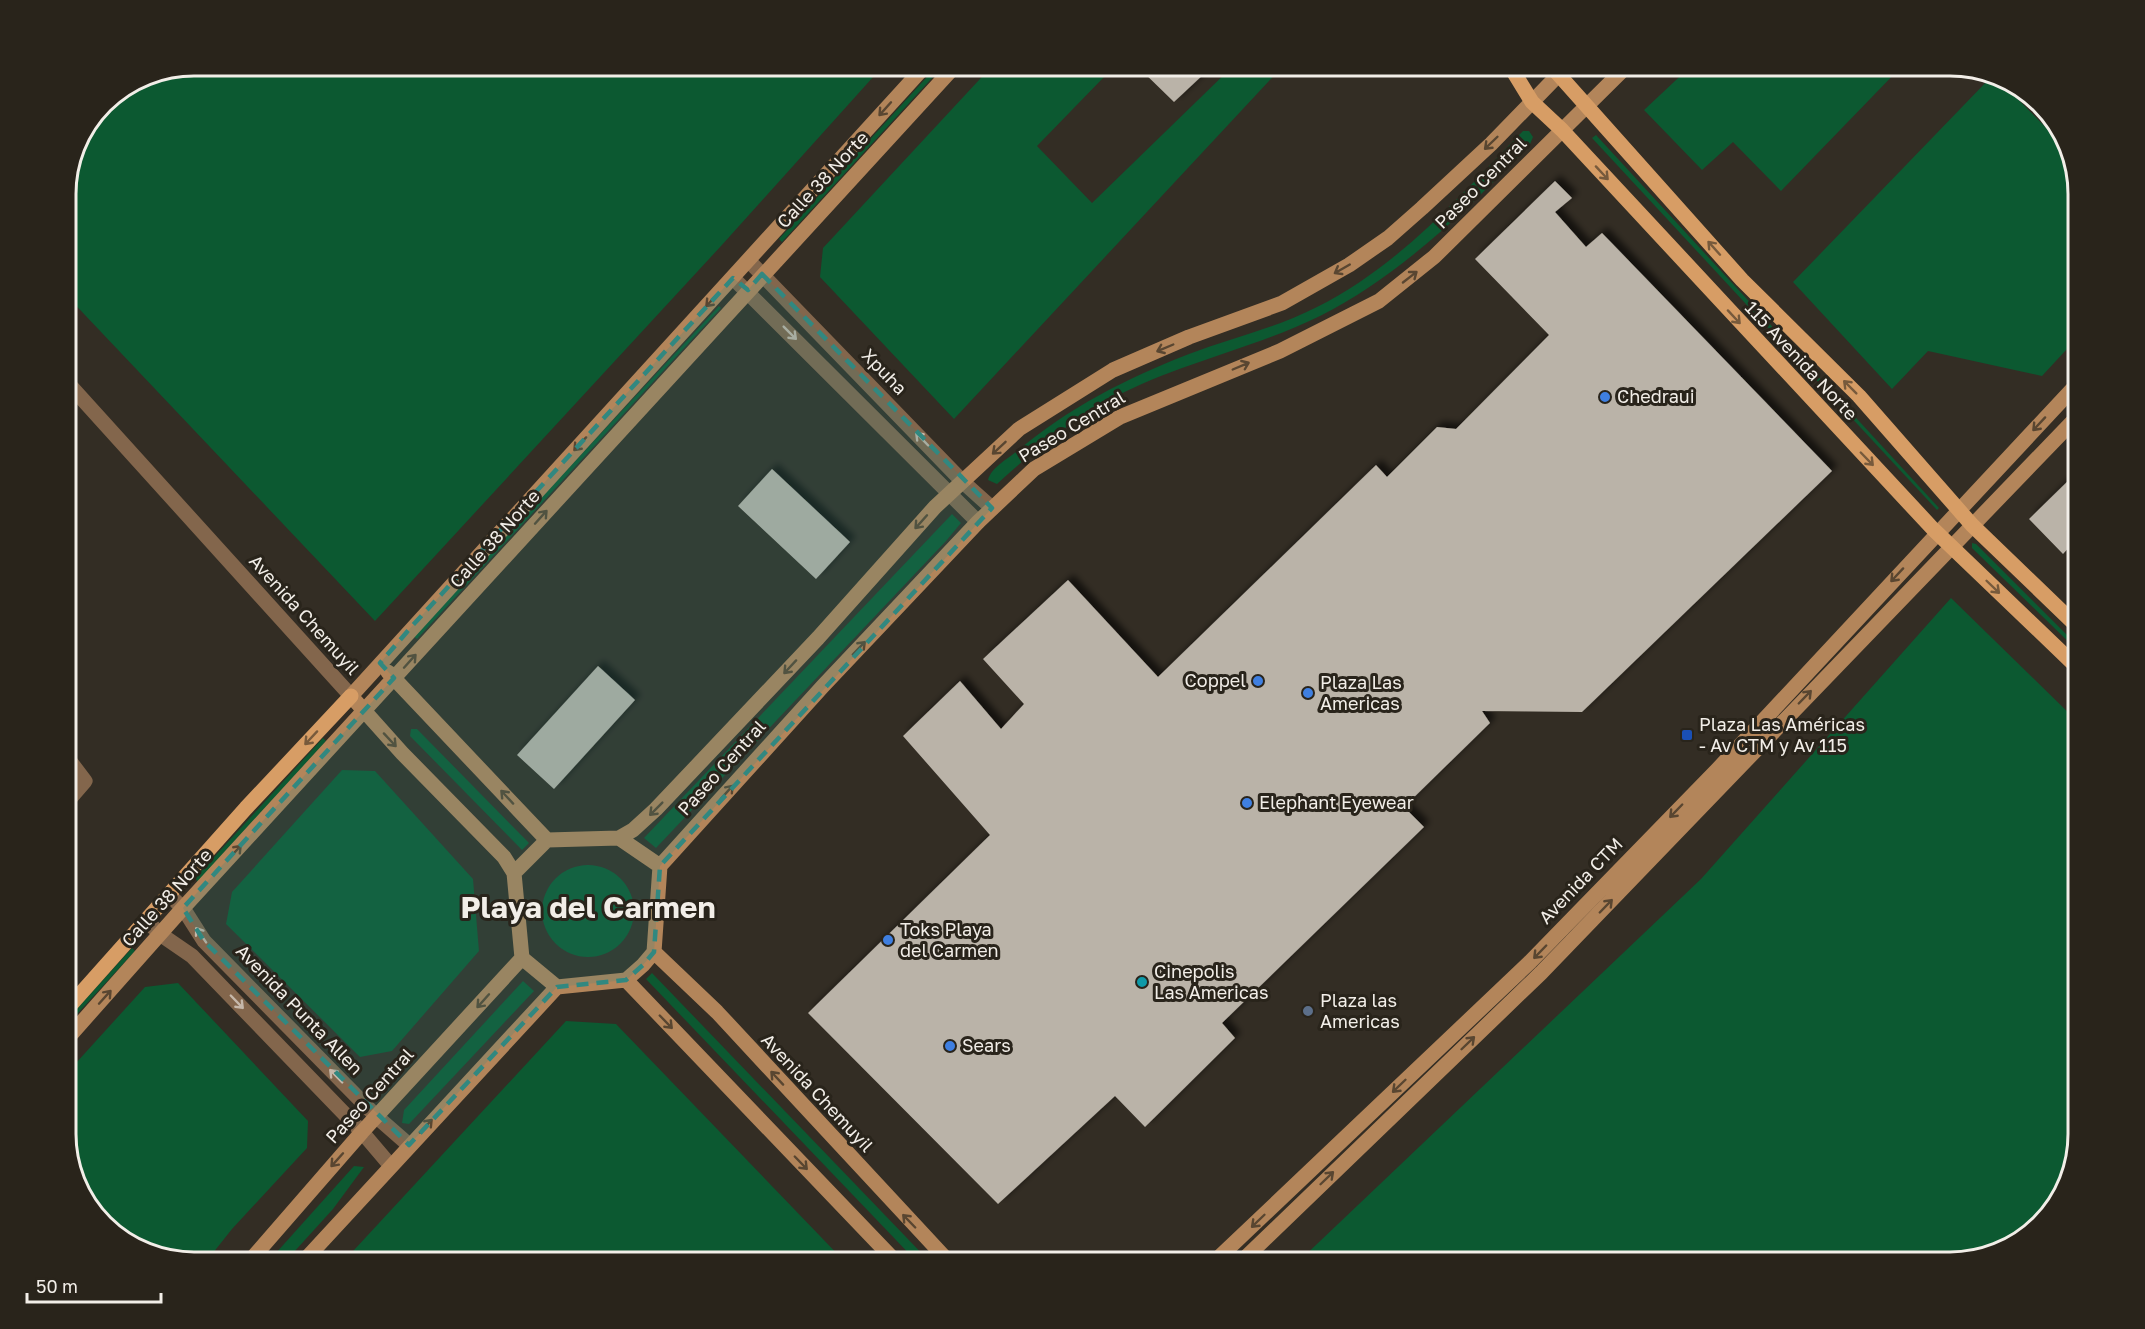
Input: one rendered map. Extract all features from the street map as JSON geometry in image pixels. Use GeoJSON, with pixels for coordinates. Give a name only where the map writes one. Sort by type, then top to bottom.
{"type":"FeatureCollection","features":[{"type":"Feature","properties":{"kind":"main road","name":"115 Avenida Norte"},"geometry":{"type":"LineString","coordinates":[[1516,76],[1532,102],[1562,130],[1936,532],[2068,658]]}},
{"type":"Feature","properties":{"kind":"main road","name":"Paseo Central"},"geometry":{"type":"LineString","coordinates":[[619,838],[633,830],[656,809],[950,492],[1019,429],[1113,370],[1189,337],[1282,303],[1349,265],[1388,238],[1491,144],[1532,102],[1552,76]]}},
{"type":"Feature","properties":{"kind":"main road","name":"115 Avenida Norte"},"geometry":{"type":"LineString","coordinates":[[1565,76],[1586,106],[1742,280],[1859,396],[1972,525],[2068,617]]}},
{"type":"Feature","properties":{"kind":"main road","name":"Paseo Central"},"geometry":{"type":"LineString","coordinates":[[660,866],[823,686],[978,522],[1034,469],[1120,417],[1280,351],[1379,301],[1434,257],[1617,76]]}},
{"type":"Feature","properties":{"kind":"main road","name":"Calle 38 Norte"},"geometry":{"type":"LineString","coordinates":[[77,998],[246,808],[351,696],[915,77]]}},
{"type":"Feature","properties":{"kind":"main road","name":"Calle 38 Norte"},"geometry":{"type":"LineString","coordinates":[[77,1028],[183,908],[945,77]]}},
{"type":"Feature","properties":{"kind":"main road","name":"Avenida CTM"},"geometry":{"type":"LineString","coordinates":[[1225,1252],[1530,962],[1717,770],[1936,532],[2068,394]]}},
{"type":"Feature","properties":{"kind":"main road","name":"Avenida CTM"},"geometry":{"type":"LineString","coordinates":[[1251,1252],[1541,973],[2068,426]]}},
{"type":"Feature","properties":{"kind":"main road","name":"Avenida Chemuyil"},"geometry":{"type":"LineString","coordinates":[[380,663],[547,840]]}},
{"type":"Feature","properties":{"kind":"main road","name":"Avenida Chemuyil"},"geometry":{"type":"LineString","coordinates":[[351,696],[504,857],[514,873]]}},
{"type":"Feature","properties":{"kind":"main road"},"geometry":{"type":"LineString","coordinates":[[313,1252],[390,1165],[557,987],[626,980],[654,952],[660,866],[619,838],[547,840],[514,873],[522,958],[557,987]]}},
{"type":"Feature","properties":{"kind":"main road","name":"Avenida Chemuyil"},"geometry":{"type":"LineString","coordinates":[[654,952],[717,1012],[940,1252]]}},
{"type":"Feature","properties":{"kind":"main road","name":"Paseo Central"},"geometry":{"type":"LineString","coordinates":[[258,1252],[362,1132],[522,958]]}},
{"type":"Feature","properties":{"kind":"main road"},"geometry":{"type":"LineString","coordinates":[[626,980],[886,1252]]}},
{"type":"Feature","properties":{"kind":"street","name":"Xpuha"},"geometry":{"type":"LineString","coordinates":[[748,261],[963,482],[992,508]]}},
{"type":"Feature","properties":{"kind":"street"},"geometry":{"type":"LineString","coordinates":[[733,278],[748,290],[978,522]]}},
{"type":"Feature","properties":{"kind":"street","name":"Avenida Chemuyil"},"geometry":{"type":"LineString","coordinates":[[77,393],[351,696]]}},
{"type":"Feature","properties":{"kind":"street"},"geometry":{"type":"LineString","coordinates":[[77,770],[85,781],[77,790]]}},
{"type":"Feature","properties":{"kind":"street","name":"Avenida Punta Allen"},"geometry":{"type":"LineString","coordinates":[[170,896],[183,908],[204,941],[377,1117],[409,1145]]}},
{"type":"Feature","properties":{"kind":"street"},"geometry":{"type":"LineString","coordinates":[[147,921],[160,934],[192,956],[362,1132],[390,1165]]}},
{"type":"Feature","properties":{"kind":"highlighted area"},"geometry":{"type":"Polygon","coordinates":[[[762,274],[992,508],[660,866],[654,952],[643,965],[626,980],[557,987],[409,1145],[204,941],[183,908],[394,678],[380,663],[413,625],[733,278],[748,290],[762,274]]]}},
{"type":"Feature","properties":{"kind":"green space"},"geometry":{"type":"Polygon","coordinates":[[[1222,76],[1273,76],[954,419],[820,277],[823,248],[982,77],[1104,77],[1037,146],[1092,203],[1222,76]]]}},
{"type":"Feature","properties":{"kind":"green space"},"geometry":{"type":"Polygon","coordinates":[[[1680,76],[1892,76],[1781,191],[1733,142],[1702,170],[1644,110],[1680,76]]]}},
{"type":"Feature","properties":{"kind":"green space"},"geometry":{"type":"Polygon","coordinates":[[[186,77],[873,77],[721,246],[375,621],[77,307],[78,179],[85,149],[96,129],[111,111],[129,96],[149,85],[186,77]]]}},
{"type":"Feature","properties":{"kind":"green space"},"geometry":{"type":"Polygon","coordinates":[[[927,77],[933,77],[782,242],[779,239],[927,77]]]}},
{"type":"Feature","properties":{"kind":"green space"},"geometry":{"type":"Polygon","coordinates":[[[1986,82],[2013,94],[2053,135],[2060,149],[2068,186],[2068,348],[2042,376],[1928,351],[1892,389],[1793,282],[1986,82]]]}},
{"type":"Feature","properties":{"kind":"green space"},"geometry":{"type":"Polygon","coordinates":[[[1523,131],[1529,131],[1533,137],[1530,144],[1458,216],[1406,261],[1350,300],[1295,328],[1164,375],[1113,398],[1052,437],[997,484],[988,480],[996,468],[1036,436],[1099,395],[1189,354],[1270,327],[1301,314],[1347,290],[1375,271],[1427,228],[1523,131]]]}},
{"type":"Feature","properties":{"kind":"green space"},"geometry":{"type":"Polygon","coordinates":[[[1596,135],[1939,508],[1937,510],[1592,138],[1596,135]]]}},
{"type":"Feature","properties":{"kind":"green space"},"geometry":{"type":"Polygon","coordinates":[[[719,306],[721,308],[417,639],[413,636],[719,306]]]}},
{"type":"Feature","properties":{"kind":"green space"},"geometry":{"type":"Polygon","coordinates":[[[952,514],[961,523],[946,541],[656,848],[644,838],[952,514]]]}},
{"type":"Feature","properties":{"kind":"green space"},"geometry":{"type":"Polygon","coordinates":[[[1972,543],[1976,544],[2068,636],[2068,641],[1972,548],[1972,543]]]}},
{"type":"Feature","properties":{"kind":"green space"},"geometry":{"type":"Polygon","coordinates":[[[1951,598],[2068,712],[2067,1150],[2060,1180],[2053,1194],[2034,1218],[2010,1237],[1996,1244],[1951,1252],[1309,1252],[1701,879],[1951,598]]]}},
{"type":"Feature","properties":{"kind":"green space"},"geometry":{"type":"Polygon","coordinates":[[[411,729],[417,729],[529,843],[522,850],[410,736],[411,729]]]}},
{"type":"Feature","properties":{"kind":"green space"},"geometry":{"type":"Polygon","coordinates":[[[323,738],[326,741],[198,882],[195,878],[323,738]]]}},
{"type":"Feature","properties":{"kind":"green space"},"geometry":{"type":"Polygon","coordinates":[[[342,770],[375,771],[473,879],[479,951],[392,1051],[360,1057],[226,924],[232,892],[342,770]]]}},
{"type":"Feature","properties":{"kind":"green space"},"geometry":{"type":"Polygon","coordinates":[[[579,865],[597,865],[614,872],[627,885],[634,902],[634,920],[627,937],[614,950],[597,957],[579,957],[562,950],[549,937],[542,920],[542,902],[549,885],[562,872],[579,865]]]}},
{"type":"Feature","properties":{"kind":"green space"},"geometry":{"type":"Polygon","coordinates":[[[132,948],[135,951],[77,1014],[77,1009],[132,948]]]}},
{"type":"Feature","properties":{"kind":"green space"},"geometry":{"type":"Polygon","coordinates":[[[652,973],[920,1252],[907,1252],[646,979],[652,973]]]}},
{"type":"Feature","properties":{"kind":"green space"},"geometry":{"type":"Polygon","coordinates":[[[523,981],[534,991],[409,1124],[402,1123],[404,1110],[523,981]]]}},
{"type":"Feature","properties":{"kind":"green space"},"geometry":{"type":"Polygon","coordinates":[[[178,983],[308,1121],[307,1148],[214,1252],[179,1251],[149,1244],[135,1237],[111,1218],[92,1194],[81,1165],[77,1143],[77,1062],[145,987],[178,983]]]}},
{"type":"Feature","properties":{"kind":"green space"},"geometry":{"type":"Polygon","coordinates":[[[566,1021],[616,1024],[835,1252],[352,1252],[566,1021]]]}},
{"type":"Feature","properties":{"kind":"green space"},"geometry":{"type":"Polygon","coordinates":[[[354,1166],[364,1167],[333,1209],[294,1252],[277,1252],[354,1166]]]}},
{"type":"Feature","properties":{"kind":"building"},"geometry":{"type":"Polygon","coordinates":[[[1148,76],[1201,76],[1174,102],[1148,76]]]}},
{"type":"Feature","properties":{"kind":"building","name":"Plaza Las Americas"},"geometry":{"type":"Polygon","coordinates":[[[1555,181],[1572,198],[1555,212],[1586,247],[1602,233],[1832,471],[1582,712],[1482,711],[1490,723],[1404,807],[1424,827],[1222,1023],[1235,1038],[1145,1127],[1115,1096],[998,1204],[808,1013],[990,835],[903,736],[960,681],[1001,729],[1024,704],[983,659],[1068,580],[1158,677],[1376,465],[1387,477],[1437,427],[1456,429],[1549,335],[1475,259],[1555,181]]]}},
{"type":"Feature","properties":{"kind":"building"},"geometry":{"type":"Polygon","coordinates":[[[772,469],[850,542],[816,579],[738,506],[772,469]]]}},
{"type":"Feature","properties":{"kind":"building"},"geometry":{"type":"Polygon","coordinates":[[[2068,481],[2068,548],[2063,554],[2029,519],[2068,481]]]}},
{"type":"Feature","properties":{"kind":"building"},"geometry":{"type":"Polygon","coordinates":[[[598,666],[635,700],[554,789],[517,755],[598,666]]]}},
{"type":"Feature","properties":{"kind":"place","name":"Chedraui"},"geometry":{"type":"Point","coordinates":[1605,397]}},
{"type":"Feature","properties":{"kind":"place","name":"Coppel"},"geometry":{"type":"Point","coordinates":[1258,681]}},
{"type":"Feature","properties":{"kind":"place","name":"Plaza Las Americas"},"geometry":{"type":"Point","coordinates":[1308,693]}},
{"type":"Feature","properties":{"kind":"place","name":"Plaza Las Américas - Av CTM y Av 115"},"geometry":{"type":"Point","coordinates":[1687,735]}},
{"type":"Feature","properties":{"kind":"place","name":"Elephant Eyewear"},"geometry":{"type":"Point","coordinates":[1247,803]}},
{"type":"Feature","properties":{"kind":"place","name":"Toks Playa del Carmen"},"geometry":{"type":"Point","coordinates":[888,940]}},
{"type":"Feature","properties":{"kind":"place","name":"Cinepolis Las Americas"},"geometry":{"type":"Point","coordinates":[1142,982]}},
{"type":"Feature","properties":{"kind":"place","name":"Plaza las Americas"},"geometry":{"type":"Point","coordinates":[1308,1011]}},
{"type":"Feature","properties":{"kind":"place","name":"Sears"},"geometry":{"type":"Point","coordinates":[950,1046]}},
{"type":"Feature","properties":{"kind":"district","name":"Playa del Carmen"},"geometry":{"type":"Point","coordinates":[588,908]}}]}
